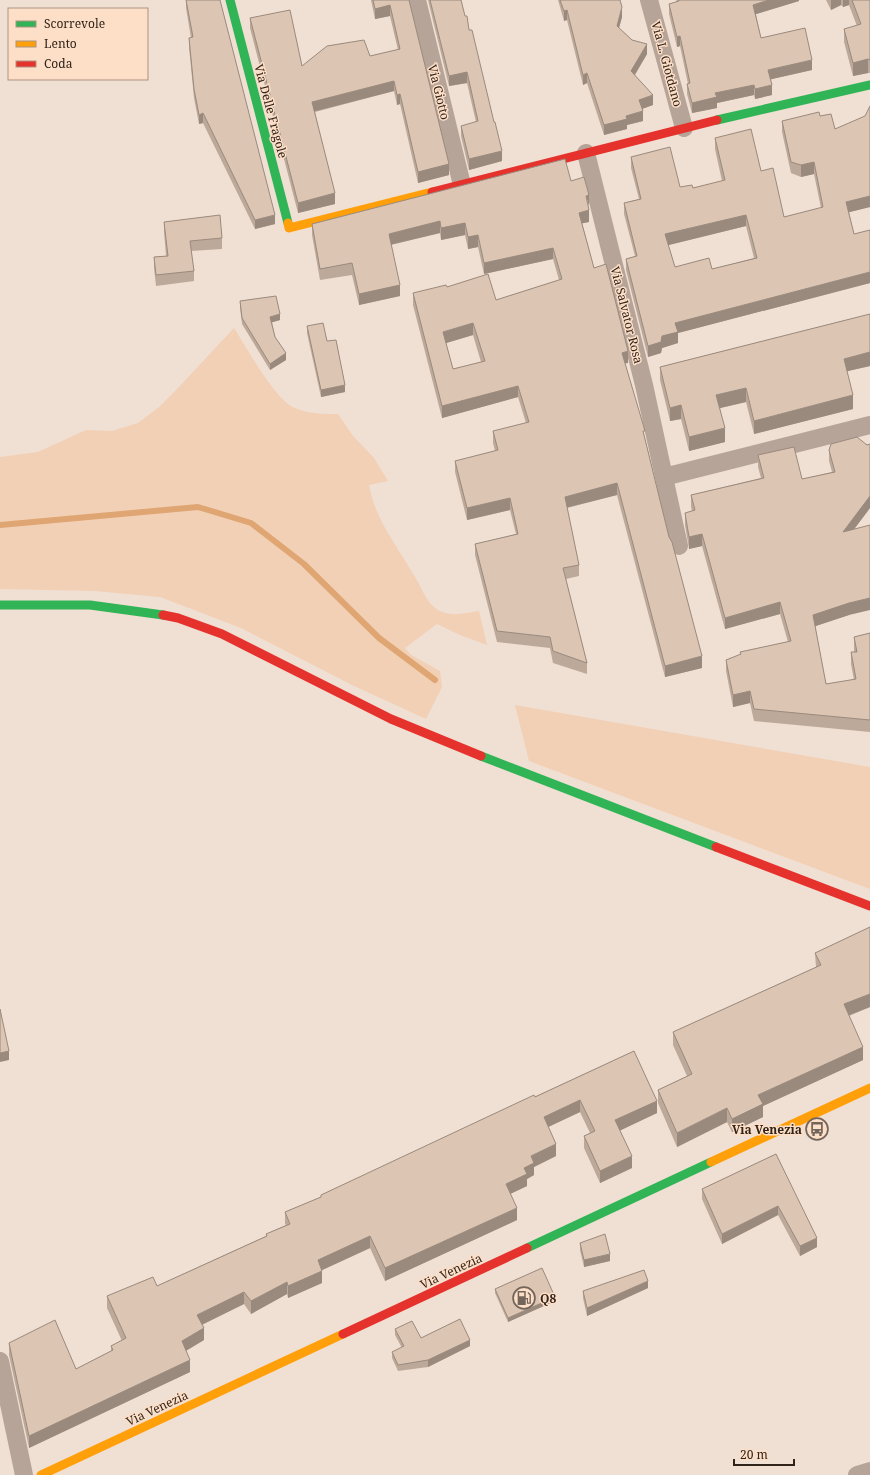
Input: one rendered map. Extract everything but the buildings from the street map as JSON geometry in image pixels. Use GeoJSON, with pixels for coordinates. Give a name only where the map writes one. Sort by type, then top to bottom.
{"type":"FeatureCollection","features":[{"type":"Feature","properties":{"kind":"street","name":"Via Delle Fragole"},"geometry":{"type":"LineString","coordinates":[[230,0],[289,228],[462,185]]}},
{"type":"Feature","properties":{"kind":"street","name":"Via Giotto"},"geometry":{"type":"LineString","coordinates":[[417,0],[462,185]]}},
{"type":"Feature","properties":{"kind":"street","name":"Via L. Giotdano"},"geometry":{"type":"LineString","coordinates":[[649,0],[684,128]]}},
{"type":"Feature","properties":{"kind":"street"},"geometry":{"type":"LineString","coordinates":[[462,185],[684,128],[870,85]]}},
{"type":"Feature","properties":{"kind":"street","name":"Via Salvator Rosa"},"geometry":{"type":"LineString","coordinates":[[586,153],[644,385],[679,546]]}},
{"type":"Feature","properties":{"kind":"street"},"geometry":{"type":"LineString","coordinates":[[664,477],[870,425]]}},
{"type":"Feature","properties":{"kind":"street"},"geometry":{"type":"LineString","coordinates":[[0,604],[90,604],[152,612],[178,618],[222,634],[391,719],[522,772],[870,906]]}},
{"type":"Feature","properties":{"kind":"street","name":"Via Venezia"},"geometry":{"type":"LineString","coordinates":[[44,1474],[870,1088]]}},
{"type":"Feature","properties":{"kind":"street"},"geometry":{"type":"LineString","coordinates":[[0,1361],[24,1475]]}},
{"type":"Feature","properties":{"kind":"street"},"geometry":{"type":"LineString","coordinates":[[857,1475],[870,1471]]}},
{"type":"Feature","properties":{"kind":"shaded area"},"geometry":{"type":"Polygon","coordinates":[[[234,328],[270,384],[287,403],[295,408],[311,413],[338,414],[353,436],[374,458],[388,481],[369,485],[376,510],[425,596],[432,605],[440,611],[450,614],[479,611],[487,645],[460,635],[437,624],[405,648],[411,655],[440,671],[442,687],[426,719],[352,685],[241,628],[160,597],[95,591],[0,589],[0,457],[38,452],[86,430],[112,431],[138,423],[159,407],[234,328]]]}},
{"type":"Feature","properties":{"kind":"shaded area"},"geometry":{"type":"Polygon","coordinates":[[[515,705],[870,767],[870,889],[529,761],[515,705]]]}},
{"type":"Feature","properties":{"kind":"waterway"},"geometry":{"type":"LineString","coordinates":[[0,525],[198,507],[251,523],[304,564],[379,638],[435,680]]}},
{"type":"Feature","properties":{"kind":"traffic: fast"},"geometry":{"type":"LineString","coordinates":[[230,0],[288,223]]}},
{"type":"Feature","properties":{"kind":"traffic: fast"},"geometry":{"type":"LineString","coordinates":[[717,120],[870,85]]}},
{"type":"Feature","properties":{"kind":"traffic: fast"},"geometry":{"type":"LineString","coordinates":[[0,605],[90,605],[163,615]]}},
{"type":"Feature","properties":{"kind":"traffic: fast"},"geometry":{"type":"LineString","coordinates":[[481,756],[716,847]]}},
{"type":"Feature","properties":{"kind":"traffic: fast"},"geometry":{"type":"LineString","coordinates":[[527,1248],[711,1162]]}},
{"type":"Feature","properties":{"kind":"traffic: slow"},"geometry":{"type":"LineString","coordinates":[[288,223],[289,228],[432,192]]}},
{"type":"Feature","properties":{"kind":"traffic: slow"},"geometry":{"type":"LineString","coordinates":[[711,1162],[870,1088]]}},
{"type":"Feature","properties":{"kind":"traffic: slow"},"geometry":{"type":"LineString","coordinates":[[41,1475],[343,1334]]}},
{"type":"Feature","properties":{"kind":"traffic: jam"},"geometry":{"type":"LineString","coordinates":[[432,192],[717,120]]}},
{"type":"Feature","properties":{"kind":"traffic: jam"},"geometry":{"type":"LineString","coordinates":[[163,615],[178,618],[222,634],[391,719],[481,756]]}},
{"type":"Feature","properties":{"kind":"traffic: jam"},"geometry":{"type":"LineString","coordinates":[[716,847],[870,906]]}},
{"type":"Feature","properties":{"kind":"traffic: jam"},"geometry":{"type":"LineString","coordinates":[[343,1334],[527,1248]]}},
{"type":"Feature","properties":{"kind":"place","name":"Via Venezia"},"geometry":{"type":"Point","coordinates":[817,1129]}},
{"type":"Feature","properties":{"kind":"place","name":"Q8"},"geometry":{"type":"Point","coordinates":[524,1298]}}]}
